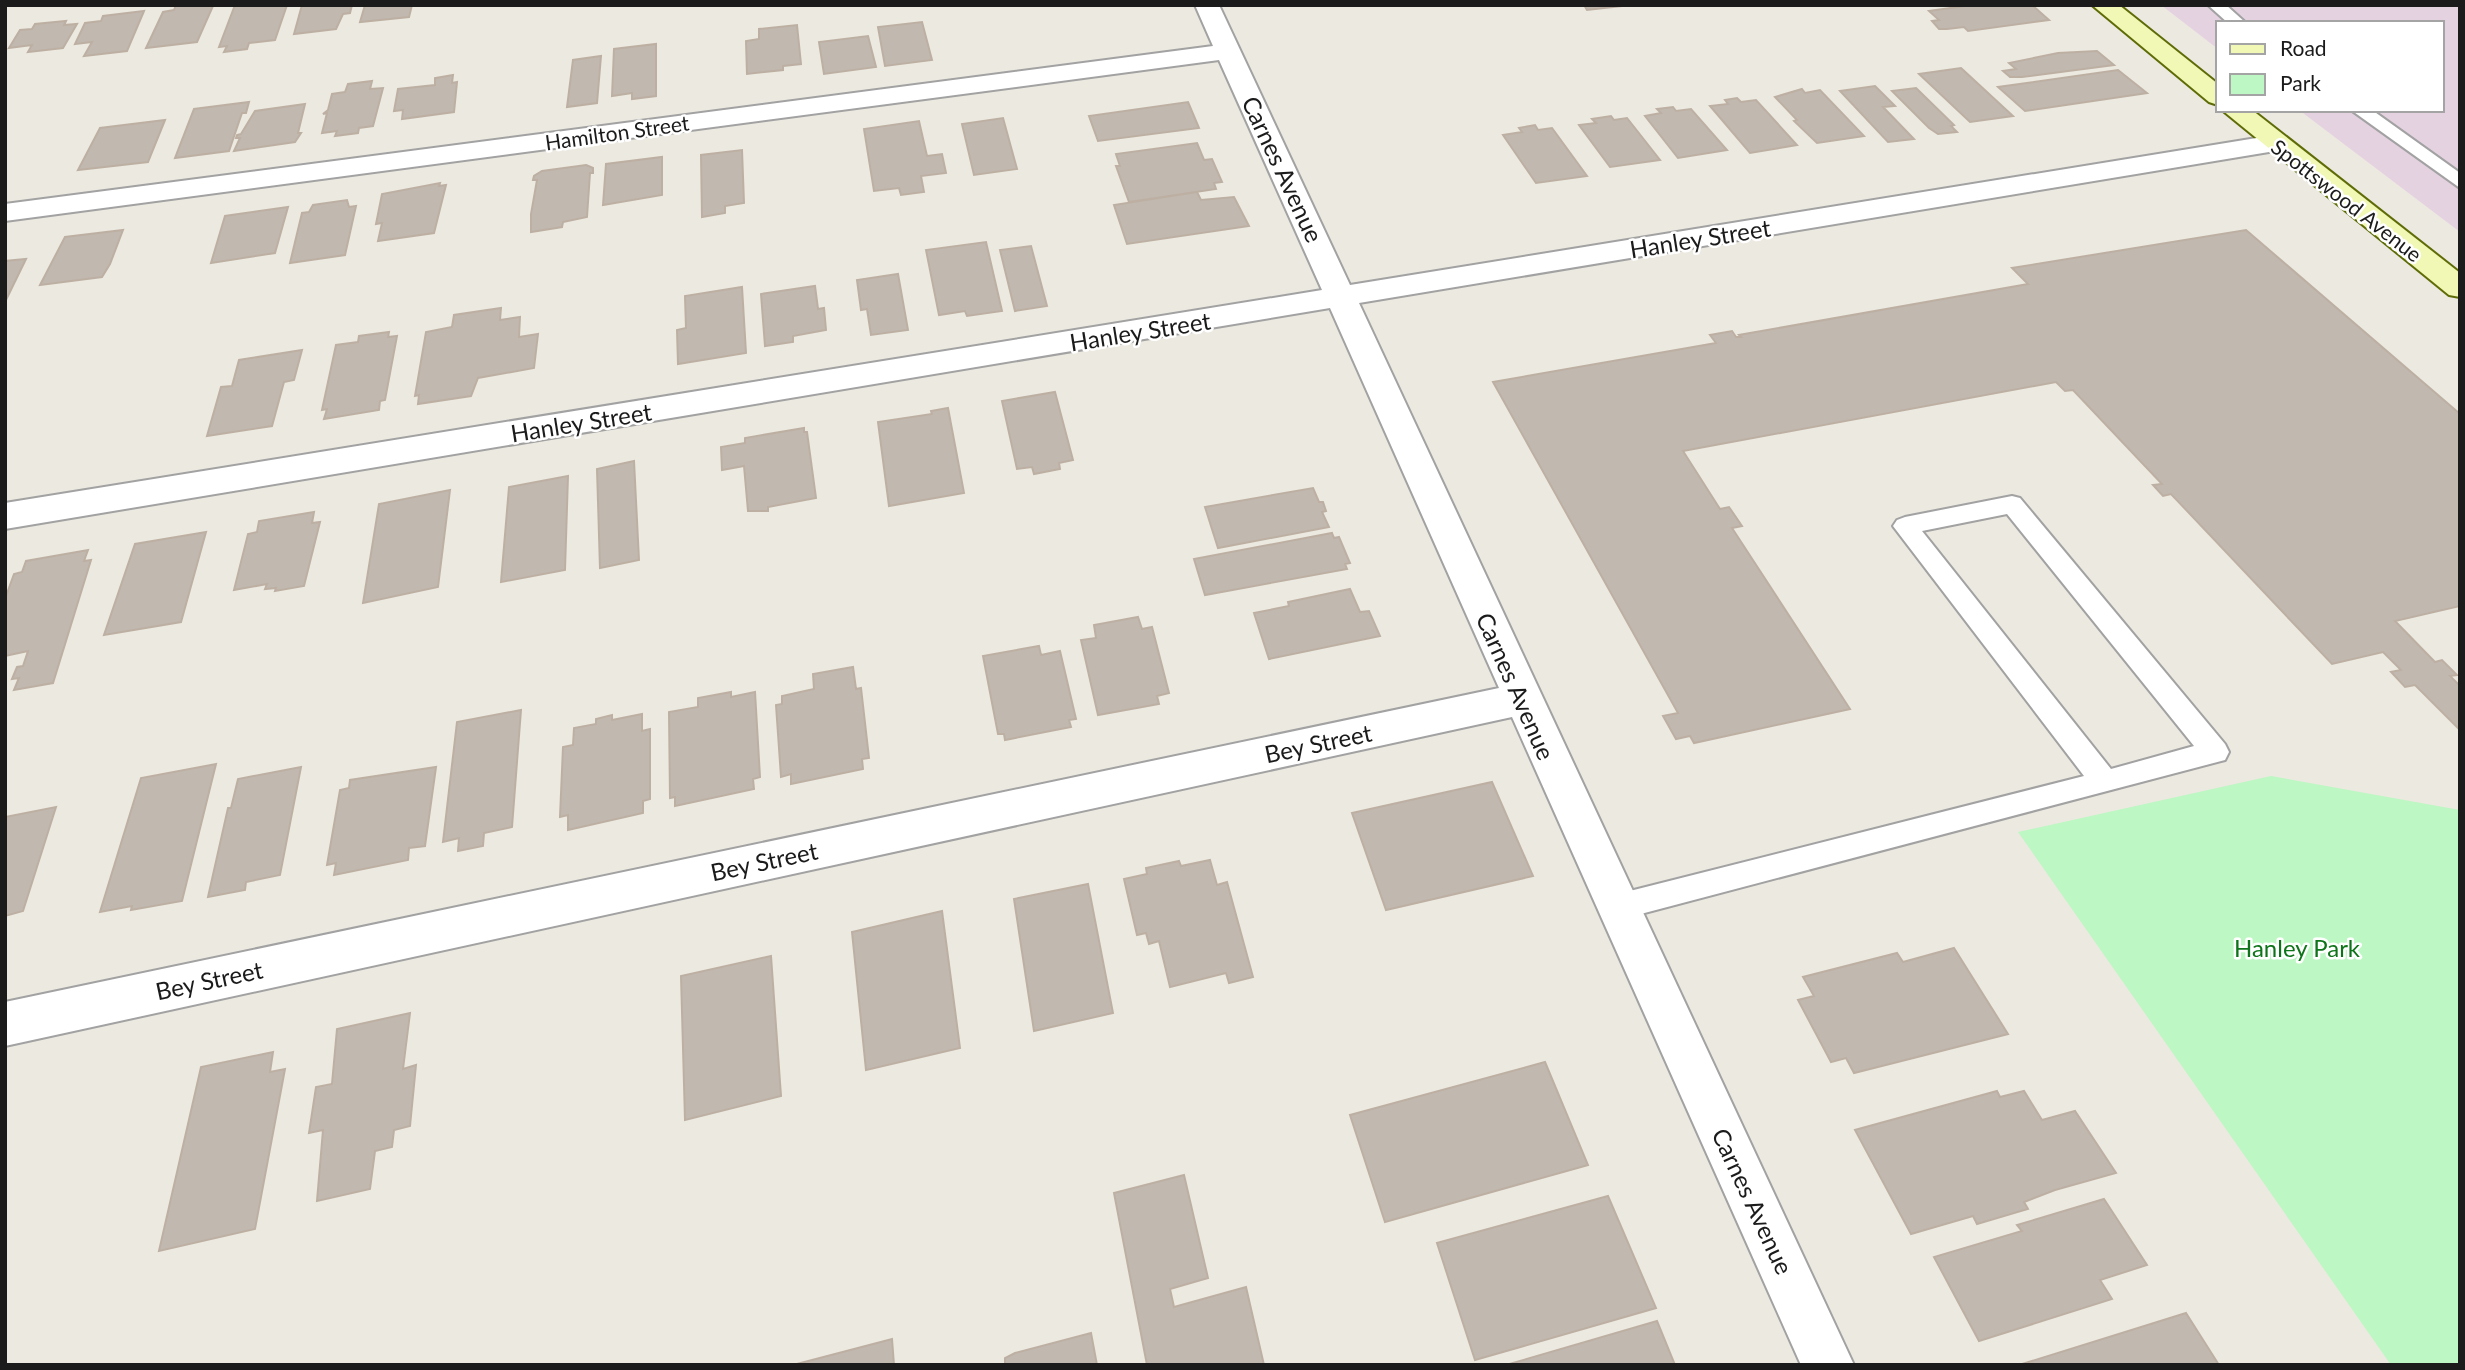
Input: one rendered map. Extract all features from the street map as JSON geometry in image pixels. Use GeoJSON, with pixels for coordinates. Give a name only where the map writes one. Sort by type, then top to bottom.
{"type":"FeatureCollection","features":[{"type":"Feature","properties":{"kind":"street","name":"Carnes Avenue"},"geometry":{"type":"LineString","coordinates":[[1207,5],[1828,1365]]}},
{"type":"Feature","properties":{"kind":"street"},"geometry":{"type":"LineString","coordinates":[[2104,5],[2216,95]]}},
{"type":"Feature","properties":{"kind":"street","name":"Hamilton Street"},"geometry":{"type":"LineString","coordinates":[[5,213],[1229,51]]}},
{"type":"Feature","properties":{"kind":"street","name":"Spottswood Avenue"},"geometry":{"type":"LineString","coordinates":[[2237,112],[2460,289]]}},
{"type":"Feature","properties":{"kind":"street","name":"Hanley Street"},"geometry":{"type":"LineString","coordinates":[[5,516],[2275,143]]}},
{"type":"Feature","properties":{"kind":"street","name":"Bey Street"},"geometry":{"type":"LineString","coordinates":[[5,1024],[1522,699]]}},
{"type":"Feature","properties":{"kind":"lane"},"geometry":{"type":"LineString","coordinates":[[2216,5],[2236,21]]}},
{"type":"Feature","properties":{"kind":"lane"},"geometry":{"type":"LineString","coordinates":[[2363,112],[2460,182]]}},
{"type":"Feature","properties":{"kind":"lane"},"geometry":{"type":"LineString","coordinates":[[1618,907],[2105,782],[2215,752],[2012,504],[1905,526],[2105,782]]}},
{"type":"Feature","properties":{"kind":"shaded area"},"geometry":{"type":"Polygon","coordinates":[[[2161,5],[2460,5],[2460,232],[2302,112],[2444,112],[2444,21],[2216,21],[2216,47],[2161,5]]]}},
{"type":"Feature","properties":{"kind":"green space","name":"Hanley Park"},"geometry":{"type":"Polygon","coordinates":[[[2271,776],[2460,810],[2460,1365],[2391,1365],[2018,832],[2271,776]]]}},
{"type":"Feature","properties":{"kind":"building"},"geometry":{"type":"Polygon","coordinates":[[[176,5],[213,6],[197,42],[146,48],[163,12],[174,10],[176,5]]]}},
{"type":"Feature","properties":{"kind":"building"},"geometry":{"type":"Polygon","coordinates":[[[235,5],[287,5],[275,40],[249,43],[247,49],[224,52],[227,46],[219,47],[235,5]]]}},
{"type":"Feature","properties":{"kind":"building"},"geometry":{"type":"Polygon","coordinates":[[[302,5],[352,5],[350,13],[343,14],[336,29],[294,34],[302,5]]]}},
{"type":"Feature","properties":{"kind":"building"},"geometry":{"type":"Polygon","coordinates":[[[365,5],[412,5],[409,17],[360,22],[365,5]]]}},
{"type":"Feature","properties":{"kind":"building"},"geometry":{"type":"Polygon","coordinates":[[[1584,5],[1631,5],[1587,10],[1584,5]]]}},
{"type":"Feature","properties":{"kind":"building"},"geometry":{"type":"Polygon","coordinates":[[[1972,5],[2032,5],[2049,20],[1968,31],[1964,27],[1939,29],[1932,21],[1939,20],[1929,11],[1972,5]]]}},
{"type":"Feature","properties":{"kind":"building"},"geometry":{"type":"Polygon","coordinates":[[[144,11],[127,51],[84,56],[92,42],[75,44],[85,23],[101,21],[103,16],[144,11]]]}},
{"type":"Feature","properties":{"kind":"building"},"geometry":{"type":"Polygon","coordinates":[[[66,21],[64,25],[77,24],[63,48],[28,52],[32,45],[9,48],[20,30],[32,29],[35,24],[66,21]]]}},
{"type":"Feature","properties":{"kind":"building"},"geometry":{"type":"Polygon","coordinates":[[[922,22],[932,60],[885,66],[878,27],[922,22]]]}},
{"type":"Feature","properties":{"kind":"building"},"geometry":{"type":"Polygon","coordinates":[[[797,25],[801,64],[783,66],[783,70],[747,74],[746,41],[759,39],[759,29],[797,25]]]}},
{"type":"Feature","properties":{"kind":"building"},"geometry":{"type":"Polygon","coordinates":[[[868,36],[876,67],[824,74],[819,42],[868,36]]]}},
{"type":"Feature","properties":{"kind":"building"},"geometry":{"type":"Polygon","coordinates":[[[656,44],[656,96],[632,99],[632,93],[612,96],[614,49],[656,44]]]}},
{"type":"Feature","properties":{"kind":"building"},"geometry":{"type":"Polygon","coordinates":[[[2097,51],[2114,65],[2022,77],[2010,77],[2003,71],[2016,69],[2009,63],[2058,53],[2097,51]]]}},
{"type":"Feature","properties":{"kind":"building"},"geometry":{"type":"Polygon","coordinates":[[[601,56],[597,103],[567,107],[573,60],[601,56]]]}},
{"type":"Feature","properties":{"kind":"building"},"geometry":{"type":"Polygon","coordinates":[[[1961,68],[2013,116],[1970,122],[1919,74],[1961,68]]]}},
{"type":"Feature","properties":{"kind":"building"},"geometry":{"type":"Polygon","coordinates":[[[2118,70],[2147,93],[2025,111],[1998,87],[2118,70]]]}},
{"type":"Feature","properties":{"kind":"building"},"geometry":{"type":"Polygon","coordinates":[[[453,75],[452,83],[457,82],[454,112],[402,119],[403,110],[394,111],[398,89],[435,85],[435,78],[453,75]]]}},
{"type":"Feature","properties":{"kind":"building"},"geometry":{"type":"Polygon","coordinates":[[[372,81],[370,89],[383,88],[373,126],[359,128],[358,133],[335,136],[337,131],[322,133],[327,113],[323,114],[328,110],[332,94],[345,92],[348,84],[372,81]]]}},
{"type":"Feature","properties":{"kind":"building"},"geometry":{"type":"Polygon","coordinates":[[[1875,86],[1895,106],[1883,107],[1914,139],[1888,142],[1840,91],[1875,86]]]}},
{"type":"Feature","properties":{"kind":"building"},"geometry":{"type":"Polygon","coordinates":[[[1916,88],[1954,125],[1951,126],[1957,132],[1938,134],[1892,91],[1916,88]]]}},
{"type":"Feature","properties":{"kind":"building"},"geometry":{"type":"Polygon","coordinates":[[[1802,89],[1805,93],[1820,90],[1864,136],[1817,143],[1794,121],[1797,120],[1775,97],[1802,89]]]}},
{"type":"Feature","properties":{"kind":"building"},"geometry":{"type":"Polygon","coordinates":[[[1737,98],[1741,102],[1756,100],[1797,145],[1750,153],[1710,106],[1728,104],[1725,100],[1737,98]]]}},
{"type":"Feature","properties":{"kind":"building"},"geometry":{"type":"Polygon","coordinates":[[[249,102],[246,113],[242,113],[229,151],[175,158],[194,109],[249,102]]]}},
{"type":"Feature","properties":{"kind":"building"},"geometry":{"type":"Polygon","coordinates":[[[1188,102],[1199,128],[1098,141],[1089,116],[1188,102]]]}},
{"type":"Feature","properties":{"kind":"building"},"geometry":{"type":"Polygon","coordinates":[[[305,104],[298,133],[301,133],[295,142],[234,151],[240,138],[236,138],[237,135],[241,134],[255,111],[305,104]]]}},
{"type":"Feature","properties":{"kind":"building"},"geometry":{"type":"Polygon","coordinates":[[[1673,107],[1676,111],[1691,109],[1727,150],[1678,158],[1645,116],[1661,113],[1657,109],[1673,107]]]}},
{"type":"Feature","properties":{"kind":"building"},"geometry":{"type":"Polygon","coordinates":[[[1611,116],[1614,120],[1627,118],[1660,160],[1610,167],[1579,125],[1596,123],[1592,119],[1611,116]]]}},
{"type":"Feature","properties":{"kind":"building"},"geometry":{"type":"Polygon","coordinates":[[[1003,118],[1017,169],[974,175],[962,124],[1003,118]]]}},
{"type":"Feature","properties":{"kind":"building"},"geometry":{"type":"Polygon","coordinates":[[[165,120],[148,162],[78,170],[100,128],[165,120]]]}},
{"type":"Feature","properties":{"kind":"building"},"geometry":{"type":"Polygon","coordinates":[[[919,121],[927,156],[942,154],[946,173],[921,176],[924,192],[901,195],[899,188],[874,191],[864,129],[919,121]]]}},
{"type":"Feature","properties":{"kind":"building"},"geometry":{"type":"Polygon","coordinates":[[[1535,125],[1538,130],[1552,128],[1587,176],[1536,183],[1503,135],[1522,132],[1519,128],[1535,125]]]}},
{"type":"Feature","properties":{"kind":"building"},"geometry":{"type":"Polygon","coordinates":[[[1197,143],[1204,160],[1212,159],[1222,182],[1214,183],[1216,189],[1129,202],[1116,166],[1120,166],[1116,154],[1197,143]]]}},
{"type":"Feature","properties":{"kind":"building"},"geometry":{"type":"Polygon","coordinates":[[[742,150],[744,203],[725,206],[725,213],[702,217],[701,155],[742,150]]]}},
{"type":"Feature","properties":{"kind":"building"},"geometry":{"type":"Polygon","coordinates":[[[662,157],[662,195],[603,205],[606,164],[662,157]]]}},
{"type":"Feature","properties":{"kind":"building"},"geometry":{"type":"Polygon","coordinates":[[[586,165],[593,168],[593,173],[590,173],[587,217],[563,222],[562,227],[531,232],[537,180],[533,180],[534,176],[542,171],[586,165]]]}},
{"type":"Feature","properties":{"kind":"building"},"geometry":{"type":"Polygon","coordinates":[[[440,183],[439,186],[446,185],[434,233],[378,241],[382,223],[376,224],[382,194],[440,183]]]}},
{"type":"Feature","properties":{"kind":"building"},"geometry":{"type":"Polygon","coordinates":[[[1197,192],[1201,200],[1234,197],[1249,226],[1127,244],[1114,205],[1197,192]]]}},
{"type":"Feature","properties":{"kind":"building"},"geometry":{"type":"Polygon","coordinates":[[[347,200],[349,207],[356,206],[345,255],[290,263],[302,213],[309,212],[313,205],[347,200]]]}},
{"type":"Feature","properties":{"kind":"building"},"geometry":{"type":"Polygon","coordinates":[[[288,207],[275,253],[211,263],[225,216],[288,207]]]}},
{"type":"Feature","properties":{"kind":"building"},"geometry":{"type":"Polygon","coordinates":[[[123,230],[102,277],[40,285],[65,237],[123,230]]]}},
{"type":"Feature","properties":{"kind":"building"},"geometry":{"type":"Polygon","coordinates":[[[2246,230],[2460,414],[2460,606],[2395,621],[2435,662],[2442,660],[2457,675],[2450,676],[2460,686],[2460,730],[2415,685],[2405,687],[2391,672],[2401,670],[2383,652],[2332,664],[2171,494],[2163,496],[2153,485],[2162,484],[2073,390],[2065,391],[2056,382],[1683,451],[1720,509],[1729,507],[1742,526],[1732,528],[1850,709],[1694,743],[1690,736],[1676,739],[1663,716],[1678,713],[1493,382],[1716,343],[1710,335],[1732,331],[1736,337],[1741,337],[1739,335],[2028,284],[2012,268],[2246,230]]]}},
{"type":"Feature","properties":{"kind":"building"},"geometry":{"type":"Polygon","coordinates":[[[986,242],[1002,311],[967,316],[965,311],[939,315],[926,250],[986,242]]]}},
{"type":"Feature","properties":{"kind":"building"},"geometry":{"type":"Polygon","coordinates":[[[1031,246],[1047,306],[1015,311],[1000,250],[1031,246]]]}},
{"type":"Feature","properties":{"kind":"building"},"geometry":{"type":"Polygon","coordinates":[[[26,259],[5,302],[5,261],[26,259]]]}},
{"type":"Feature","properties":{"kind":"building"},"geometry":{"type":"Polygon","coordinates":[[[898,274],[908,330],[871,335],[867,309],[861,310],[857,280],[898,274]]]}},
{"type":"Feature","properties":{"kind":"building"},"geometry":{"type":"Polygon","coordinates":[[[815,286],[818,309],[824,308],[826,330],[793,336],[793,342],[765,346],[761,294],[815,286]]]}},
{"type":"Feature","properties":{"kind":"building"},"geometry":{"type":"Polygon","coordinates":[[[742,287],[746,353],[678,364],[677,330],[686,328],[685,296],[742,287]]]}},
{"type":"Feature","properties":{"kind":"building"},"geometry":{"type":"Polygon","coordinates":[[[501,308],[500,320],[520,317],[519,337],[538,334],[534,368],[478,378],[471,396],[418,404],[419,395],[415,396],[426,332],[452,327],[454,315],[501,308]]]}},
{"type":"Feature","properties":{"kind":"building"},"geometry":{"type":"Polygon","coordinates":[[[389,332],[388,337],[397,336],[385,400],[380,401],[379,410],[324,419],[327,409],[322,410],[336,345],[358,342],[359,336],[389,332]]]}},
{"type":"Feature","properties":{"kind":"building"},"geometry":{"type":"Polygon","coordinates":[[[302,350],[294,380],[284,382],[272,426],[207,436],[221,387],[232,386],[239,360],[302,350]]]}},
{"type":"Feature","properties":{"kind":"building"},"geometry":{"type":"Polygon","coordinates":[[[1055,392],[1073,460],[1059,463],[1060,469],[1034,474],[1032,467],[1017,469],[1002,401],[1055,392]]]}},
{"type":"Feature","properties":{"kind":"building"},"geometry":{"type":"Polygon","coordinates":[[[948,408],[964,493],[889,506],[878,422],[932,414],[931,411],[948,408]]]}},
{"type":"Feature","properties":{"kind":"building"},"geometry":{"type":"Polygon","coordinates":[[[804,428],[804,432],[807,432],[816,498],[768,507],[768,511],[748,511],[744,466],[722,470],[721,447],[745,443],[745,438],[804,428]]]}},
{"type":"Feature","properties":{"kind":"building"},"geometry":{"type":"Polygon","coordinates":[[[634,461],[639,560],[600,568],[597,469],[634,461]]]}},
{"type":"Feature","properties":{"kind":"building"},"geometry":{"type":"Polygon","coordinates":[[[568,476],[565,570],[501,582],[509,487],[568,476]]]}},
{"type":"Feature","properties":{"kind":"building"},"geometry":{"type":"Polygon","coordinates":[[[1313,488],[1319,502],[1323,502],[1326,511],[1322,512],[1329,527],[1218,548],[1205,507],[1313,488]]]}},
{"type":"Feature","properties":{"kind":"building"},"geometry":{"type":"Polygon","coordinates":[[[450,490],[438,587],[363,603],[379,504],[450,490]]]}},
{"type":"Feature","properties":{"kind":"building"},"geometry":{"type":"Polygon","coordinates":[[[314,512],[312,523],[320,522],[304,586],[275,591],[276,588],[265,589],[267,584],[234,590],[248,534],[257,532],[259,521],[314,512]]]}},
{"type":"Feature","properties":{"kind":"building"},"geometry":{"type":"Polygon","coordinates":[[[206,532],[181,622],[104,635],[135,544],[206,532]]]}},
{"type":"Feature","properties":{"kind":"building"},"geometry":{"type":"Polygon","coordinates":[[[1332,533],[1334,538],[1339,537],[1350,563],[1345,564],[1347,569],[1205,595],[1194,559],[1332,533]]]}},
{"type":"Feature","properties":{"kind":"building"},"geometry":{"type":"Polygon","coordinates":[[[88,550],[84,561],[91,560],[53,683],[14,690],[19,678],[12,679],[17,667],[23,666],[28,651],[5,656],[5,599],[14,574],[22,572],[26,561],[88,550]]]}},
{"type":"Feature","properties":{"kind":"building"},"geometry":{"type":"Polygon","coordinates":[[[1350,589],[1360,612],[1369,611],[1380,636],[1269,659],[1254,613],[1289,606],[1288,602],[1350,589]]]}},
{"type":"Feature","properties":{"kind":"building"},"geometry":{"type":"Polygon","coordinates":[[[1138,617],[1142,629],[1152,627],[1169,693],[1157,696],[1159,704],[1098,715],[1081,640],[1096,638],[1094,625],[1138,617]]]}},
{"type":"Feature","properties":{"kind":"building"},"geometry":{"type":"Polygon","coordinates":[[[1039,646],[1041,655],[1060,651],[1076,719],[1069,720],[1071,727],[1005,740],[1004,734],[998,734],[983,656],[1039,646]]]}},
{"type":"Feature","properties":{"kind":"building"},"geometry":{"type":"Polygon","coordinates":[[[853,667],[856,689],[861,688],[869,758],[862,759],[863,769],[791,784],[791,774],[781,777],[776,705],[782,704],[782,696],[814,689],[813,674],[853,667]]]}},
{"type":"Feature","properties":{"kind":"building"},"geometry":{"type":"Polygon","coordinates":[[[731,692],[731,697],[755,692],[760,777],[753,779],[754,789],[675,806],[675,797],[670,798],[669,712],[698,707],[698,698],[731,692]]]}},
{"type":"Feature","properties":{"kind":"building"},"geometry":{"type":"Polygon","coordinates":[[[521,710],[512,827],[484,833],[483,846],[458,851],[459,838],[443,842],[457,722],[521,710]]]}},
{"type":"Feature","properties":{"kind":"building"},"geometry":{"type":"Polygon","coordinates":[[[642,714],[642,731],[650,729],[650,799],[643,801],[643,813],[568,830],[568,815],[560,817],[563,747],[573,745],[574,728],[596,724],[596,719],[612,715],[612,720],[642,714]]]}},
{"type":"Feature","properties":{"kind":"building"},"geometry":{"type":"Polygon","coordinates":[[[216,764],[182,901],[131,910],[132,906],[100,912],[141,778],[216,764]]]}},
{"type":"Feature","properties":{"kind":"building"},"geometry":{"type":"Polygon","coordinates":[[[301,767],[280,875],[246,882],[245,890],[208,897],[228,808],[231,808],[238,779],[301,767]]]}},
{"type":"Feature","properties":{"kind":"building"},"geometry":{"type":"Polygon","coordinates":[[[436,767],[425,846],[409,848],[408,860],[334,875],[336,863],[327,865],[340,790],[349,788],[350,780],[436,767]]]}},
{"type":"Feature","properties":{"kind":"building"},"geometry":{"type":"Polygon","coordinates":[[[1492,782],[1533,876],[1386,910],[1352,813],[1492,782]]]}},
{"type":"Feature","properties":{"kind":"building"},"geometry":{"type":"Polygon","coordinates":[[[56,807],[23,911],[5,916],[5,817],[56,807]]]}},
{"type":"Feature","properties":{"kind":"building"},"geometry":{"type":"Polygon","coordinates":[[[1210,860],[1217,885],[1227,882],[1253,977],[1229,983],[1226,973],[1170,987],[1159,941],[1149,944],[1146,933],[1137,935],[1124,879],[1147,874],[1146,868],[1179,861],[1181,866],[1210,860]]]}},
{"type":"Feature","properties":{"kind":"building"},"geometry":{"type":"Polygon","coordinates":[[[1088,884],[1113,1013],[1034,1031],[1014,899],[1088,884]]]}},
{"type":"Feature","properties":{"kind":"building"},"geometry":{"type":"Polygon","coordinates":[[[942,911],[960,1048],[866,1070],[852,932],[942,911]]]}},
{"type":"Feature","properties":{"kind":"building"},"geometry":{"type":"Polygon","coordinates":[[[1954,948],[2008,1034],[1854,1073],[1846,1058],[1831,1062],[1798,1000],[1814,996],[1803,977],[1897,953],[1903,962],[1954,948]]]}},
{"type":"Feature","properties":{"kind":"building"},"geometry":{"type":"Polygon","coordinates":[[[771,956],[781,1096],[685,1120],[681,976],[771,956]]]}},
{"type":"Feature","properties":{"kind":"building"},"geometry":{"type":"Polygon","coordinates":[[[410,1013],[403,1069],[416,1065],[410,1126],[394,1130],[392,1147],[375,1151],[370,1189],[317,1201],[323,1130],[309,1133],[316,1087],[332,1084],[337,1029],[410,1013]]]}},
{"type":"Feature","properties":{"kind":"building"},"geometry":{"type":"Polygon","coordinates":[[[273,1052],[270,1072],[285,1069],[255,1229],[159,1251],[201,1067],[273,1052]]]}},
{"type":"Feature","properties":{"kind":"building"},"geometry":{"type":"Polygon","coordinates":[[[1545,1062],[1588,1165],[1385,1222],[1350,1115],[1545,1062]]]}},
{"type":"Feature","properties":{"kind":"building"},"geometry":{"type":"Polygon","coordinates":[[[1997,1091],[2000,1097],[2024,1091],[2042,1120],[2075,1111],[2116,1173],[2055,1190],[2024,1202],[2028,1209],[1977,1224],[1973,1216],[1911,1234],[1855,1130],[1997,1091]]]}},
{"type":"Feature","properties":{"kind":"building"},"geometry":{"type":"Polygon","coordinates":[[[1184,1175],[1208,1278],[1170,1289],[1174,1307],[1246,1287],[1264,1365],[1147,1365],[1114,1193],[1184,1175]]]}},
{"type":"Feature","properties":{"kind":"building"},"geometry":{"type":"Polygon","coordinates":[[[1608,1196],[1656,1308],[1475,1360],[1437,1243],[1608,1196]]]}},
{"type":"Feature","properties":{"kind":"building"},"geometry":{"type":"Polygon","coordinates":[[[2104,1199],[2147,1265],[2100,1280],[2112,1299],[1979,1341],[1934,1257],[2022,1231],[2017,1225],[2104,1199]]]}},
{"type":"Feature","properties":{"kind":"building"},"geometry":{"type":"Polygon","coordinates":[[[2186,1313],[2219,1365],[2019,1365],[2186,1313]]]}},
{"type":"Feature","properties":{"kind":"building"},"geometry":{"type":"Polygon","coordinates":[[[1657,1321],[1675,1365],[1506,1365],[1657,1321]]]}},
{"type":"Feature","properties":{"kind":"building"},"geometry":{"type":"Polygon","coordinates":[[[1091,1333],[1097,1365],[1005,1365],[1005,1358],[1015,1353],[1091,1333]]]}},
{"type":"Feature","properties":{"kind":"building"},"geometry":{"type":"Polygon","coordinates":[[[892,1339],[894,1365],[793,1365],[892,1339]]]}}]}
